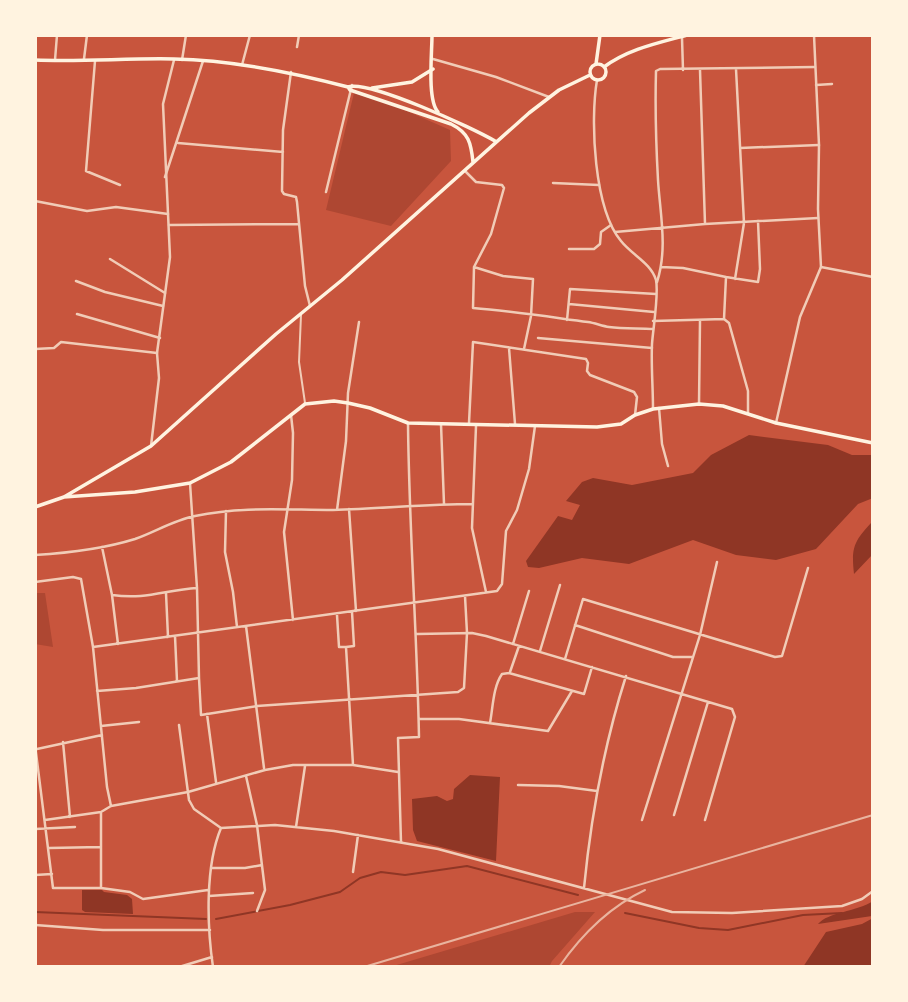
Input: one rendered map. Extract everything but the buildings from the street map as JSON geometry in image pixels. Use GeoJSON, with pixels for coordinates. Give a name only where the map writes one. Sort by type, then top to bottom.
{"type":"FeatureCollection","features":[{"type":"Feature","properties":{"kind":"main road"},"geometry":{"type":"LineString","coordinates":[[432,35],[431,91],[434,107],[443,116]]}},
{"type":"Feature","properties":{"kind":"main road"},"geometry":{"type":"LineString","coordinates":[[35,507],[64,497],[151,446],[496,141],[550,97],[590,75],[596,64],[600,35]]}},
{"type":"Feature","properties":{"kind":"main road"},"geometry":{"type":"LineString","coordinates":[[604,66],[616,57],[687,35]]}},
{"type":"Feature","properties":{"kind":"main road"},"geometry":{"type":"LineString","coordinates":[[35,60],[174,59],[291,72],[350,87],[460,129],[470,140],[474,162]]}},
{"type":"Feature","properties":{"kind":"main road"},"geometry":{"type":"LineString","coordinates":[[596,64],[604,66]]}},
{"type":"Feature","properties":{"kind":"main road"},"geometry":{"type":"LineString","coordinates":[[590,75],[597,80],[605,77],[604,66]]}},
{"type":"Feature","properties":{"kind":"main road"},"geometry":{"type":"LineString","coordinates":[[370,89],[412,82],[433,69]]}},
{"type":"Feature","properties":{"kind":"main road"},"geometry":{"type":"LineString","coordinates":[[350,87],[370,89],[443,116],[496,141]]}},
{"type":"Feature","properties":{"kind":"main road"},"geometry":{"type":"LineString","coordinates":[[64,497],[135,492],[190,483],[232,462],[305,404],[334,401],[370,408],[408,423],[597,427],[621,424],[635,415],[656,408],[699,404],[723,406],[776,423],[873,443]]}},
{"type":"Feature","properties":{"kind":"street"},"geometry":{"type":"LineString","coordinates":[[55,61],[57,35]]}},
{"type":"Feature","properties":{"kind":"street"},"geometry":{"type":"LineString","coordinates":[[83,61],[87,35]]}},
{"type":"Feature","properties":{"kind":"street"},"geometry":{"type":"LineString","coordinates":[[182,60],[186,35]]}},
{"type":"Feature","properties":{"kind":"street"},"geometry":{"type":"LineString","coordinates":[[243,65],[250,35]]}},
{"type":"Feature","properties":{"kind":"street"},"geometry":{"type":"LineString","coordinates":[[297,47],[299,35]]}},
{"type":"Feature","properties":{"kind":"street"},"geometry":{"type":"LineString","coordinates":[[776,423],[800,317],[821,267],[814,35]]}},
{"type":"Feature","properties":{"kind":"street"},"geometry":{"type":"LineString","coordinates":[[682,37],[683,69]]}},
{"type":"Feature","properties":{"kind":"street"},"geometry":{"type":"LineString","coordinates":[[151,446],[159,378],[158,353],[164,293],[170,257],[163,104],[174,59]]}},
{"type":"Feature","properties":{"kind":"street"},"geometry":{"type":"LineString","coordinates":[[433,59],[496,77],[550,97]]}},
{"type":"Feature","properties":{"kind":"street"},"geometry":{"type":"LineString","coordinates":[[95,61],[86,171],[120,185]]}},
{"type":"Feature","properties":{"kind":"street"},"geometry":{"type":"LineString","coordinates":[[165,177],[203,61]]}},
{"type":"Feature","properties":{"kind":"street"},"geometry":{"type":"LineString","coordinates":[[668,466],[656,408],[652,348],[663,228],[658,181],[656,72],[660,69],[815,67]]}},
{"type":"Feature","properties":{"kind":"street"},"geometry":{"type":"LineString","coordinates":[[700,69],[705,224]]}},
{"type":"Feature","properties":{"kind":"street"},"geometry":{"type":"LineString","coordinates":[[735,279],[744,223],[736,69]]}},
{"type":"Feature","properties":{"kind":"street"},"geometry":{"type":"LineString","coordinates":[[291,72],[282,130],[283,193],[296,198],[305,286],[310,307]]}},
{"type":"Feature","properties":{"kind":"street"},"geometry":{"type":"LineString","coordinates":[[597,80],[593,101],[598,185],[615,232],[621,242],[653,271],[657,284]]}},
{"type":"Feature","properties":{"kind":"street"},"geometry":{"type":"LineString","coordinates":[[816,85],[832,84]]}},
{"type":"Feature","properties":{"kind":"street"},"geometry":{"type":"LineString","coordinates":[[326,192],[350,87]]}},
{"type":"Feature","properties":{"kind":"street"},"geometry":{"type":"LineString","coordinates":[[178,143],[282,152]]}},
{"type":"Feature","properties":{"kind":"street"},"geometry":{"type":"LineString","coordinates":[[740,148],[819,145]]}},
{"type":"Feature","properties":{"kind":"street"},"geometry":{"type":"LineString","coordinates":[[465,171],[476,182],[502,185],[504,188],[491,234],[474,267],[473,308],[607,327],[653,329]]}},
{"type":"Feature","properties":{"kind":"street"},"geometry":{"type":"LineString","coordinates":[[553,183],[598,185]]}},
{"type":"Feature","properties":{"kind":"street"},"geometry":{"type":"LineString","coordinates":[[35,201],[88,211],[116,207],[168,214]]}},
{"type":"Feature","properties":{"kind":"street"},"geometry":{"type":"LineString","coordinates":[[615,232],[819,218]]}},
{"type":"Feature","properties":{"kind":"street"},"geometry":{"type":"LineString","coordinates":[[661,267],[683,268],[758,282],[758,221]]}},
{"type":"Feature","properties":{"kind":"street"},"geometry":{"type":"LineString","coordinates":[[169,225],[299,224]]}},
{"type":"Feature","properties":{"kind":"street"},"geometry":{"type":"LineString","coordinates":[[569,248],[594,250],[600,244],[601,232],[611,225]]}},
{"type":"Feature","properties":{"kind":"street"},"geometry":{"type":"LineString","coordinates":[[110,260],[164,293]]}},
{"type":"Feature","properties":{"kind":"street"},"geometry":{"type":"LineString","coordinates":[[474,267],[503,276],[533,279],[531,316],[524,349]]}},
{"type":"Feature","properties":{"kind":"street"},"geometry":{"type":"LineString","coordinates":[[821,267],[873,277]]}},
{"type":"Feature","properties":{"kind":"street"},"geometry":{"type":"LineString","coordinates":[[726,277],[724,319],[732,330],[744,373],[748,391],[748,413]]}},
{"type":"Feature","properties":{"kind":"street"},"geometry":{"type":"LineString","coordinates":[[76,281],[105,292],[163,306]]}},
{"type":"Feature","properties":{"kind":"street"},"geometry":{"type":"LineString","coordinates":[[567,320],[570,289],[656,294]]}},
{"type":"Feature","properties":{"kind":"street"},"geometry":{"type":"LineString","coordinates":[[569,304],[654,312]]}},
{"type":"Feature","properties":{"kind":"street"},"geometry":{"type":"LineString","coordinates":[[77,314],[160,338]]}},
{"type":"Feature","properties":{"kind":"street"},"geometry":{"type":"LineString","coordinates":[[301,314],[299,362],[305,404]]}},
{"type":"Feature","properties":{"kind":"street"},"geometry":{"type":"LineString","coordinates":[[653,321],[724,319]]}},
{"type":"Feature","properties":{"kind":"street"},"geometry":{"type":"LineString","coordinates":[[699,404],[700,321]]}},
{"type":"Feature","properties":{"kind":"street"},"geometry":{"type":"LineString","coordinates":[[337,510],[359,322]]}},
{"type":"Feature","properties":{"kind":"street"},"geometry":{"type":"LineString","coordinates":[[538,338],[652,348]]}},
{"type":"Feature","properties":{"kind":"street"},"geometry":{"type":"LineString","coordinates":[[35,349],[54,348],[61,342],[158,353]]}},
{"type":"Feature","properties":{"kind":"street"},"geometry":{"type":"LineString","coordinates":[[469,423],[473,342],[586,359],[590,375],[634,392],[637,397],[635,415]]}},
{"type":"Feature","properties":{"kind":"street"},"geometry":{"type":"LineString","coordinates":[[509,346],[515,424]]}},
{"type":"Feature","properties":{"kind":"street"},"geometry":{"type":"LineString","coordinates":[[291,415],[293,455],[284,532],[293,620]]}},
{"type":"Feature","properties":{"kind":"street"},"geometry":{"type":"LineString","coordinates":[[401,842],[398,738],[419,737],[408,423]]}},
{"type":"Feature","properties":{"kind":"street"},"geometry":{"type":"LineString","coordinates":[[476,423],[472,528],[486,592]]}},
{"type":"Feature","properties":{"kind":"street"},"geometry":{"type":"LineString","coordinates":[[441,424],[444,504]]}},
{"type":"Feature","properties":{"kind":"street"},"geometry":{"type":"LineString","coordinates":[[93,648],[497,591],[502,587],[506,531],[517,510],[529,469],[535,426]]}},
{"type":"Feature","properties":{"kind":"street"},"geometry":{"type":"LineString","coordinates":[[190,483],[201,715],[257,706],[462,690],[467,633],[465,596]]}},
{"type":"Feature","properties":{"kind":"street"},"geometry":{"type":"LineString","coordinates":[[35,555],[102,547],[134,539],[191,516],[226,510],[337,510],[472,504]]}},
{"type":"Feature","properties":{"kind":"street"},"geometry":{"type":"LineString","coordinates":[[337,614],[339,647],[354,646],[349,509]]}},
{"type":"Feature","properties":{"kind":"street"},"geometry":{"type":"LineString","coordinates":[[226,510],[225,552],[237,627]]}},
{"type":"Feature","properties":{"kind":"street"},"geometry":{"type":"LineString","coordinates":[[102,547],[118,644]]}},
{"type":"Feature","properties":{"kind":"street"},"geometry":{"type":"LineString","coordinates":[[642,820],[700,635],[717,562]]}},
{"type":"Feature","properties":{"kind":"street"},"geometry":{"type":"LineString","coordinates":[[565,659],[583,599],[775,657],[782,656],[808,568]]}},
{"type":"Feature","properties":{"kind":"street"},"geometry":{"type":"LineString","coordinates":[[35,582],[73,577],[81,579],[93,648],[111,806]]}},
{"type":"Feature","properties":{"kind":"street"},"geometry":{"type":"LineString","coordinates":[[540,651],[560,585]]}},
{"type":"Feature","properties":{"kind":"street"},"geometry":{"type":"LineString","coordinates":[[112,595],[132,598],[197,588]]}},
{"type":"Feature","properties":{"kind":"street"},"geometry":{"type":"LineString","coordinates":[[513,644],[529,591]]}},
{"type":"Feature","properties":{"kind":"street"},"geometry":{"type":"LineString","coordinates":[[166,593],[168,637]]}},
{"type":"Feature","properties":{"kind":"street"},"geometry":{"type":"LineString","coordinates":[[575,625],[673,657],[693,657]]}},
{"type":"Feature","properties":{"kind":"street"},"geometry":{"type":"LineString","coordinates":[[246,626],[265,770]]}},
{"type":"Feature","properties":{"kind":"street"},"geometry":{"type":"LineString","coordinates":[[417,634],[467,633],[540,651],[733,709],[735,717],[705,820]]}},
{"type":"Feature","properties":{"kind":"street"},"geometry":{"type":"LineString","coordinates":[[175,636],[177,682]]}},
{"type":"Feature","properties":{"kind":"street"},"geometry":{"type":"LineString","coordinates":[[509,673],[519,646]]}},
{"type":"Feature","properties":{"kind":"street"},"geometry":{"type":"LineString","coordinates":[[346,647],[353,765]]}},
{"type":"Feature","properties":{"kind":"street"},"geometry":{"type":"LineString","coordinates":[[35,664],[35,700]]}},
{"type":"Feature","properties":{"kind":"street"},"geometry":{"type":"LineString","coordinates":[[490,723],[499,677],[505,673],[584,694],[592,666]]}},
{"type":"Feature","properties":{"kind":"street"},"geometry":{"type":"LineString","coordinates":[[584,888],[597,791],[614,712],[626,676]]}},
{"type":"Feature","properties":{"kind":"street"},"geometry":{"type":"LineString","coordinates":[[97,691],[199,678]]}},
{"type":"Feature","properties":{"kind":"street"},"geometry":{"type":"LineString","coordinates":[[419,719],[459,719],[548,731],[572,691]]}},
{"type":"Feature","properties":{"kind":"street"},"geometry":{"type":"LineString","coordinates":[[674,815],[708,702]]}},
{"type":"Feature","properties":{"kind":"street"},"geometry":{"type":"LineString","coordinates":[[207,714],[216,782]]}},
{"type":"Feature","properties":{"kind":"street"},"geometry":{"type":"LineString","coordinates":[[101,726],[139,722]]}},
{"type":"Feature","properties":{"kind":"street"},"geometry":{"type":"LineString","coordinates":[[179,725],[189,800],[194,809],[221,828],[257,825],[296,827],[401,842],[438,849],[672,912],[732,913],[842,906],[862,899],[873,891]]}},
{"type":"Feature","properties":{"kind":"street"},"geometry":{"type":"LineString","coordinates":[[102,735],[35,748],[53,888],[101,888],[130,892],[143,899],[209,890]]}},
{"type":"Feature","properties":{"kind":"street"},"geometry":{"type":"LineString","coordinates":[[63,743],[70,817]]}},
{"type":"Feature","properties":{"kind":"street"},"geometry":{"type":"LineString","coordinates":[[45,820],[101,812],[111,806],[188,792],[216,782],[293,765],[353,765],[398,772]]}},
{"type":"Feature","properties":{"kind":"street"},"geometry":{"type":"LineString","coordinates":[[296,827],[305,766]]}},
{"type":"Feature","properties":{"kind":"street"},"geometry":{"type":"LineString","coordinates":[[246,775],[257,825],[265,890],[257,911]]}},
{"type":"Feature","properties":{"kind":"street"},"geometry":{"type":"LineString","coordinates":[[518,785],[559,786],[597,791]]}},
{"type":"Feature","properties":{"kind":"street"},"geometry":{"type":"LineString","coordinates":[[101,812],[101,888]]}},
{"type":"Feature","properties":{"kind":"street"},"geometry":{"type":"LineString","coordinates":[[35,829],[75,827]]}},
{"type":"Feature","properties":{"kind":"street"},"geometry":{"type":"LineString","coordinates":[[213,967],[209,890],[214,845],[221,828]]}},
{"type":"Feature","properties":{"kind":"street"},"geometry":{"type":"LineString","coordinates":[[353,872],[358,835]]}},
{"type":"Feature","properties":{"kind":"street"},"geometry":{"type":"LineString","coordinates":[[49,848],[101,847]]}},
{"type":"Feature","properties":{"kind":"street"},"geometry":{"type":"LineString","coordinates":[[211,868],[262,865]]}},
{"type":"Feature","properties":{"kind":"street"},"geometry":{"type":"LineString","coordinates":[[35,875],[51,874]]}},
{"type":"Feature","properties":{"kind":"street"},"geometry":{"type":"LineString","coordinates":[[209,896],[253,893]]}},
{"type":"Feature","properties":{"kind":"street"},"geometry":{"type":"LineString","coordinates":[[35,925],[103,930],[211,930]]}},
{"type":"Feature","properties":{"kind":"street"},"geometry":{"type":"LineString","coordinates":[[179,967],[212,957]]}},
{"type":"Feature","properties":{"kind":"shaded area"},"geometry":{"type":"Polygon","coordinates":[[[354,93],[382,100],[450,130],[451,161],[391,226],[326,210],[354,93]]]}},
{"type":"Feature","properties":{"kind":"shaded area"},"geometry":{"type":"Polygon","coordinates":[[[749,435],[828,445],[852,455],[873,455],[873,498],[858,504],[816,549],[776,560],[736,555],[693,540],[629,564],[582,558],[539,568],[528,567],[526,561],[558,516],[572,520],[580,505],[566,501],[582,482],[593,478],[632,485],[693,473],[711,455],[749,435]]]}},
{"type":"Feature","properties":{"kind":"shaded area"},"geometry":{"type":"Polygon","coordinates":[[[873,521],[873,554],[854,574],[855,545],[873,521]]]}},
{"type":"Feature","properties":{"kind":"shaded area"},"geometry":{"type":"Polygon","coordinates":[[[35,593],[45,593],[53,647],[35,644],[35,593]]]}},
{"type":"Feature","properties":{"kind":"shaded area"},"geometry":{"type":"Polygon","coordinates":[[[470,775],[500,777],[496,861],[417,841],[413,830],[412,799],[437,796],[447,801],[453,799],[454,789],[470,775]]]}},
{"type":"Feature","properties":{"kind":"shaded area"},"geometry":{"type":"Polygon","coordinates":[[[82,890],[102,890],[127,895],[132,899],[133,914],[85,912],[82,910],[82,890]]]}},
{"type":"Feature","properties":{"kind":"shaded area"},"geometry":{"type":"Polygon","coordinates":[[[873,901],[872,916],[818,924],[828,917],[873,901]]]}},
{"type":"Feature","properties":{"kind":"shaded area"},"geometry":{"type":"Polygon","coordinates":[[[575,912],[595,912],[549,967],[390,967],[575,912]]]}},
{"type":"Feature","properties":{"kind":"shaded area"},"geometry":{"type":"Polygon","coordinates":[[[873,918],[873,967],[803,967],[826,932],[862,924],[873,918]]]}},
{"type":"Feature","properties":{"kind":"waterway"},"geometry":{"type":"LineString","coordinates":[[216,919],[340,892],[360,878],[381,872],[405,875],[467,866],[578,895]]}},
{"type":"Feature","properties":{"kind":"waterway"},"geometry":{"type":"LineString","coordinates":[[35,912],[206,919]]}},
{"type":"Feature","properties":{"kind":"waterway"},"geometry":{"type":"LineString","coordinates":[[625,913],[699,928],[728,930],[803,915],[842,913]]}},
{"type":"Feature","properties":{"kind":"railway"},"geometry":{"type":"LineString","coordinates":[[364,967],[873,815]]}},
{"type":"Feature","properties":{"kind":"railway"},"geometry":{"type":"LineString","coordinates":[[559,967],[597,922],[645,890]]}}]}
